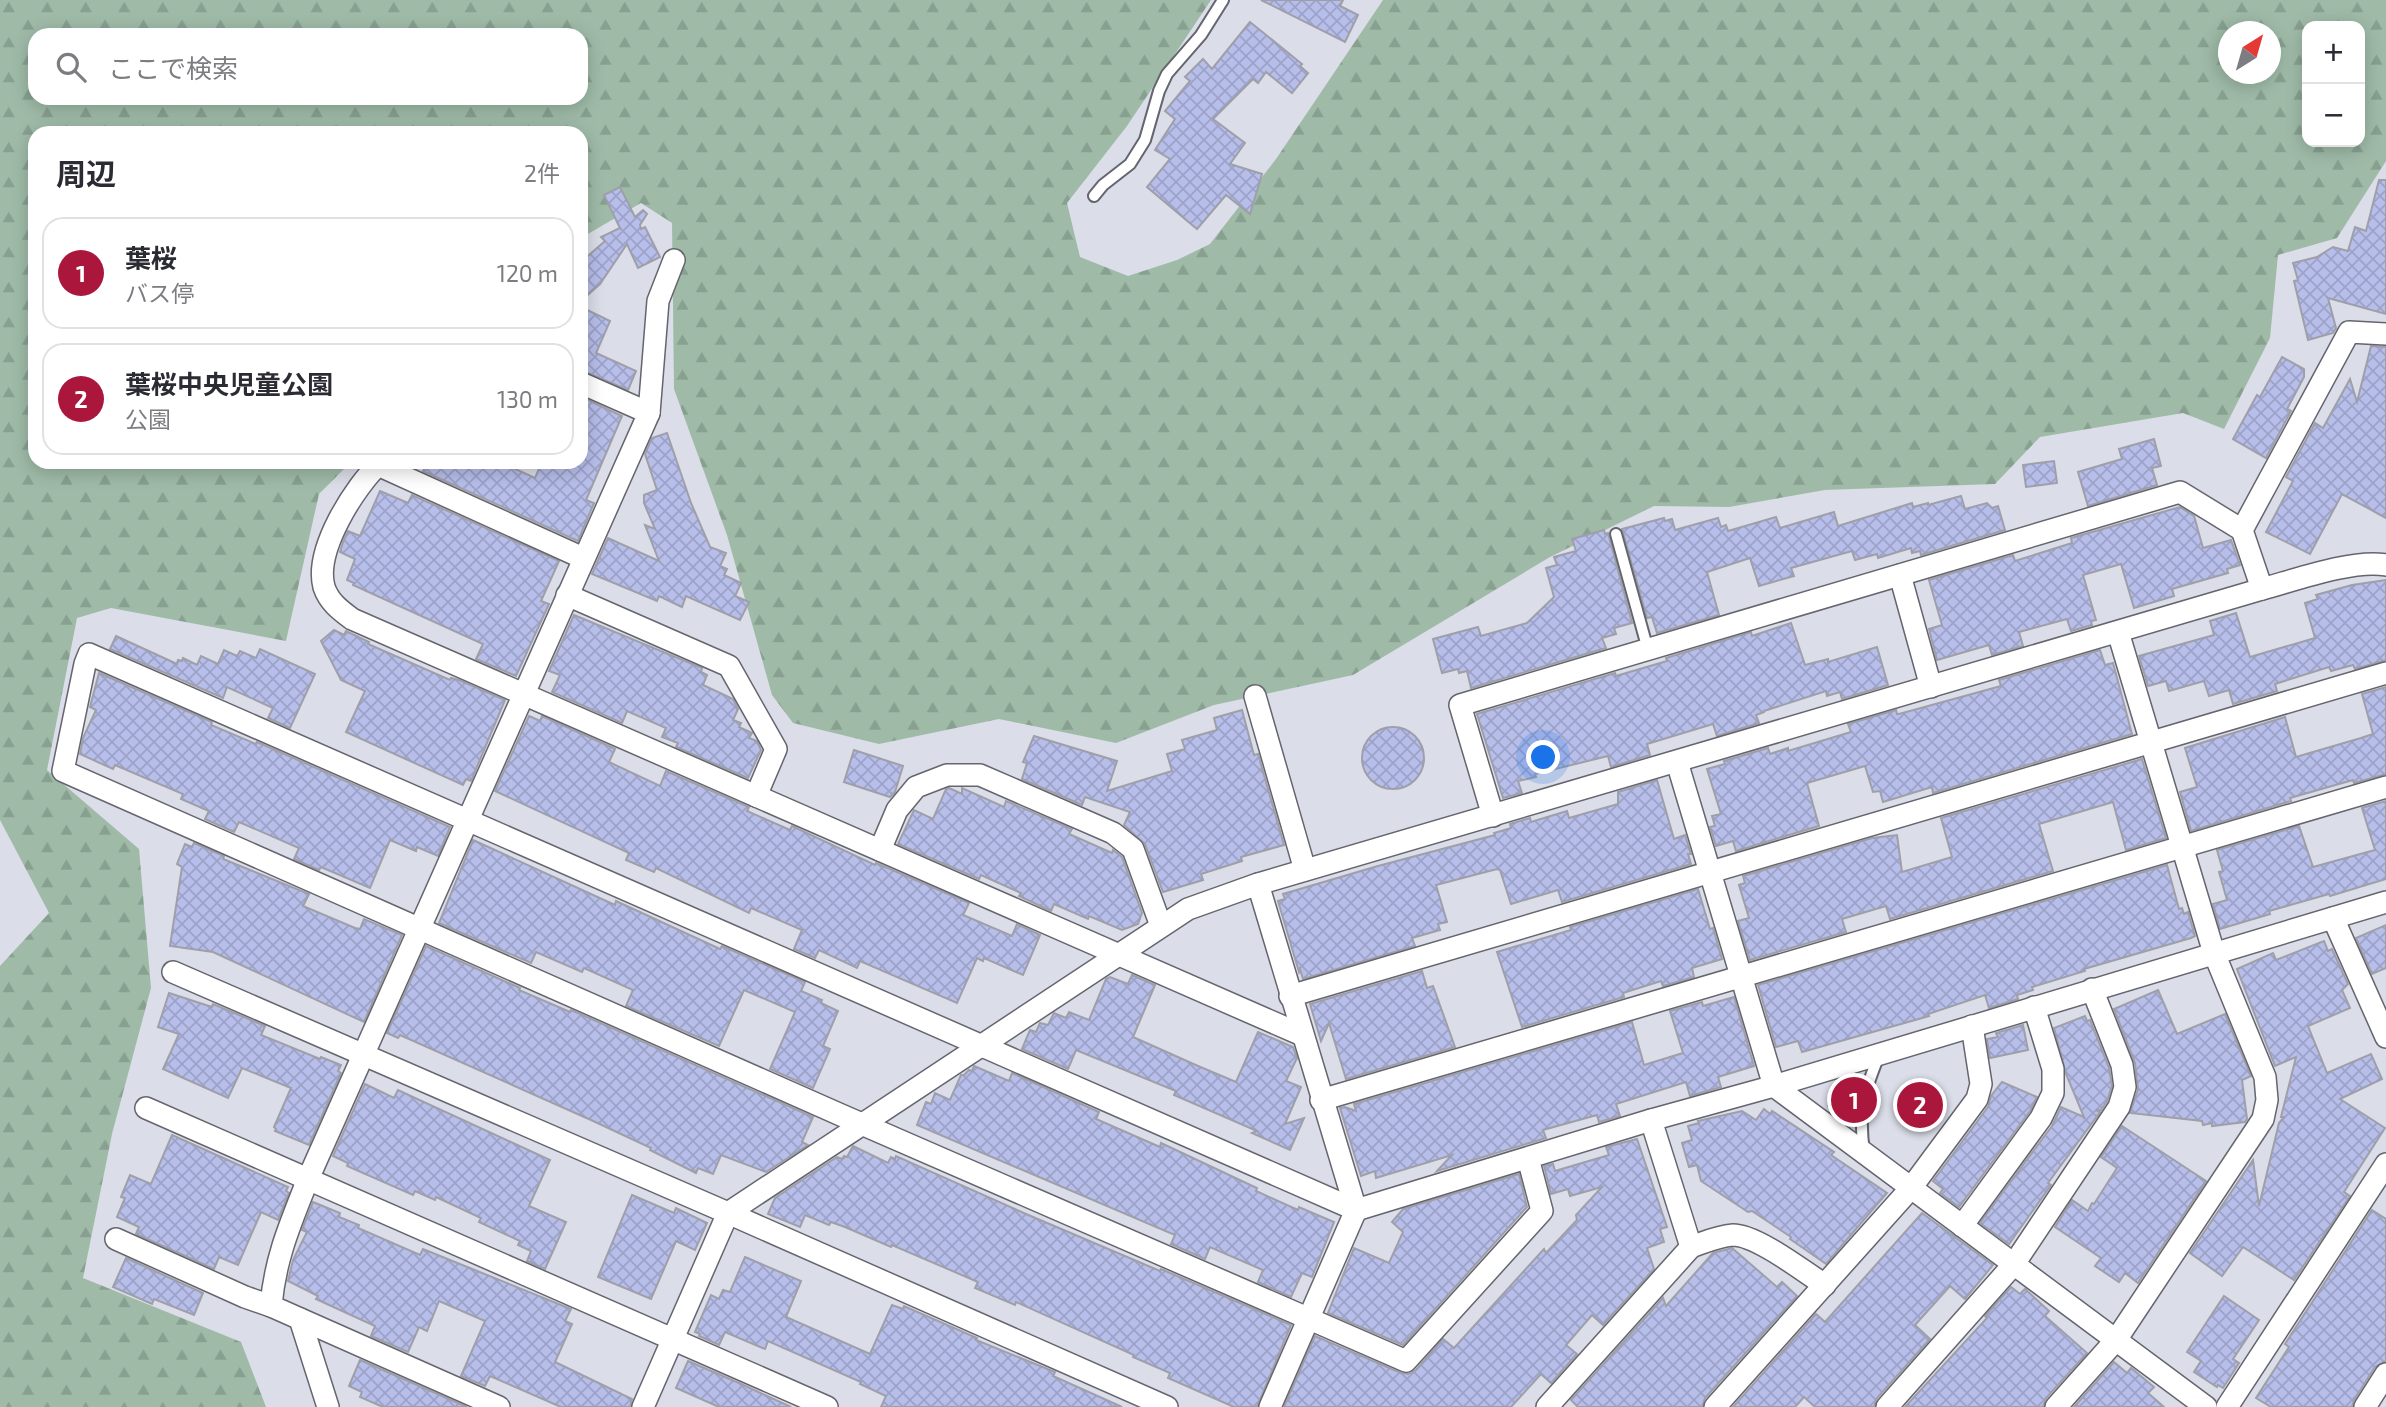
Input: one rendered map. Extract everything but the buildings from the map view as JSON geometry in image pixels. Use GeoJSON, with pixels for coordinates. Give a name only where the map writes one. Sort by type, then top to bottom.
{"type":"FeatureCollection","features":[{"type":"Feature","properties":{"kind":"street"},"geometry":{"type":"LineString","coordinates":[[271,1306],[274,1275],[281,1247],[308,1179],[649,414],[658,301],[674,260]]}},
{"type":"Feature","properties":{"kind":"street"},"geometry":{"type":"LineString","coordinates":[[2242,530],[2349,332],[2386,334]]}},
{"type":"Feature","properties":{"kind":"street"},"geometry":{"type":"LineString","coordinates":[[588,386],[649,414]]}},
{"type":"Feature","properties":{"kind":"street"},"geometry":{"type":"LineString","coordinates":[[375,469],[358,489],[335,527],[323,563],[324,586],[332,602],[352,619],[1302,1035]]}},
{"type":"Feature","properties":{"kind":"street"},"geometry":{"type":"LineString","coordinates":[[393,469],[583,558]]}},
{"type":"Feature","properties":{"kind":"street"},"geometry":{"type":"LineString","coordinates":[[1493,816],[1460,705],[2179,492],[2242,530],[2262,589]]}},
{"type":"Feature","properties":{"kind":"street"},"geometry":{"type":"LineString","coordinates":[[643,1407],[728,1213],[1188,909],[1305,870],[2262,589],[2383,558]]}},
{"type":"Feature","properties":{"kind":"street"},"geometry":{"type":"LineString","coordinates":[[1900,575],[1931,687]]}},
{"type":"Feature","properties":{"kind":"street"},"geometry":{"type":"LineString","coordinates":[[567,595],[729,666],[776,749],[756,796]]}},
{"type":"Feature","properties":{"kind":"street"},"geometry":{"type":"LineString","coordinates":[[2056,1407],[2116,1340],[2263,1119],[2267,1100],[2264,1077],[2214,953],[2118,632]]}},
{"type":"Feature","properties":{"kind":"street"},"geometry":{"type":"LineString","coordinates":[[1528,1158],[1542,1211],[1406,1361],[63,771],[89,654],[1356,1210],[1651,1120],[1774,1086],[2386,902]]}},
{"type":"Feature","properties":{"kind":"street"},"geometry":{"type":"LineString","coordinates":[[1290,996],[2386,673]]}},
{"type":"Feature","properties":{"kind":"street"},"geometry":{"type":"LineString","coordinates":[[1255,696],[1305,870]]}},
{"type":"Feature","properties":{"kind":"street"},"geometry":{"type":"LineString","coordinates":[[1676,762],[1774,1086],[2206,1407]]}},
{"type":"Feature","properties":{"kind":"street"},"geometry":{"type":"LineString","coordinates":[[880,850],[897,810],[916,787],[947,775],[980,775],[1113,833],[1133,849],[1161,926]]}},
{"type":"Feature","properties":{"kind":"street"},"geometry":{"type":"LineString","coordinates":[[1321,1100],[2386,787]]}},
{"type":"Feature","properties":{"kind":"street"},"geometry":{"type":"LineString","coordinates":[[1258,884],[1356,1210],[1270,1407]]}},
{"type":"Feature","properties":{"kind":"street"},"geometry":{"type":"LineString","coordinates":[[2333,918],[2386,1037]]}},
{"type":"Feature","properties":{"kind":"street"},"geometry":{"type":"LineString","coordinates":[[173,972],[1167,1407]]}},
{"type":"Feature","properties":{"kind":"street"},"geometry":{"type":"LineString","coordinates":[[1887,1407],[2014,1264],[2119,1107],[2125,1087],[2122,1065],[2092,989]]}},
{"type":"Feature","properties":{"kind":"street"},"geometry":{"type":"LineString","coordinates":[[1962,1226],[2041,1118],[2053,1093],[2053,1069],[2034,1007]]}},
{"type":"Feature","properties":{"kind":"street"},"geometry":{"type":"LineString","coordinates":[[1715,1407],[1911,1188],[1977,1099],[1982,1084],[1972,1026]]}},
{"type":"Feature","properties":{"kind":"street"},"geometry":{"type":"LineString","coordinates":[[146,1108],[827,1407]]}},
{"type":"Feature","properties":{"kind":"street"},"geometry":{"type":"LineString","coordinates":[[1651,1120],[1691,1247]]}},
{"type":"Feature","properties":{"kind":"street"},"geometry":{"type":"LineString","coordinates":[[2227,1407],[2386,1164]]}},
{"type":"Feature","properties":{"kind":"street"},"geometry":{"type":"LineString","coordinates":[[1547,1407],[1691,1247],[1718,1237],[1736,1235],[1761,1244],[1825,1285]]}},
{"type":"Feature","properties":{"kind":"street"},"geometry":{"type":"LineString","coordinates":[[116,1239],[499,1407]]}},
{"type":"Feature","properties":{"kind":"street"},"geometry":{"type":"LineString","coordinates":[[300,1319],[328,1407]]}},
{"type":"Feature","properties":{"kind":"street"},"geometry":{"type":"LineString","coordinates":[[2365,1407],[2386,1374]]}},
{"type":"Feature","properties":{"kind":"lane"},"geometry":{"type":"LineString","coordinates":[[1094,196],[1103,185],[1130,164],[1145,140],[1159,91],[1167,75],[1201,35],[1223,0]]}},
{"type":"Feature","properties":{"kind":"lane"},"geometry":{"type":"LineString","coordinates":[[1616,534],[1648,650]]}},
{"type":"Feature","properties":{"kind":"lane"},"geometry":{"type":"LineString","coordinates":[[1864,1152],[1860,1121],[1867,1084],[1880,1053]]}},
{"type":"Feature","properties":{"kind":"green space"},"geometry":{"type":"Polygon","coordinates":[[[0,0],[1211,0],[1127,126],[1067,203],[1080,257],[1128,276],[1177,260],[1210,244],[1276,159],[1383,0],[2386,0],[2386,161],[2337,238],[2278,255],[2270,338],[2224,429],[2183,413],[2040,437],[1995,484],[1825,490],[1729,507],[1654,506],[1550,557],[1353,675],[1214,705],[1116,743],[999,719],[879,744],[793,723],[772,695],[727,535],[674,389],[672,223],[641,203],[588,234],[588,126],[28,126],[28,469],[344,469],[319,494],[286,641],[111,608],[77,618],[47,770],[139,849],[151,988],[112,1134],[83,1278],[241,1342],[266,1407],[0,1407],[0,966],[49,913],[0,820],[0,0]]]}},
{"type":"Feature","properties":{"kind":"place","name":"葉桜"},"geometry":{"type":"Point","coordinates":[1854,1100]}},
{"type":"Feature","properties":{"kind":"place","name":"葉桜中央児童公園"},"geometry":{"type":"Point","coordinates":[1920,1105]}}]}
